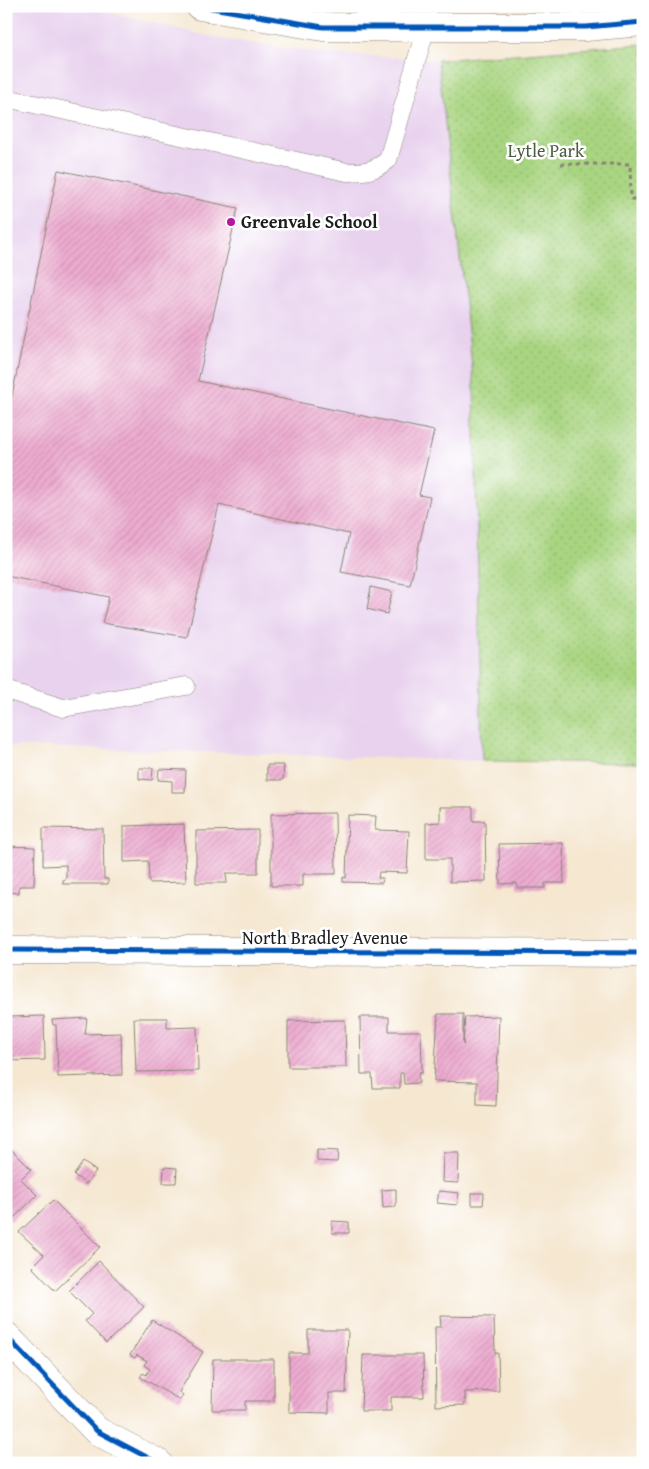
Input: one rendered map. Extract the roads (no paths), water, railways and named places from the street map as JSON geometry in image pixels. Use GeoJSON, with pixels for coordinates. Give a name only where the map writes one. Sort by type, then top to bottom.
{"type":"FeatureCollection","features":[{"type":"Feature","properties":{"kind":"street"},"geometry":{"type":"LineString","coordinates":[[200,6],[323,26],[586,27],[643,22]]}},
{"type":"Feature","properties":{"kind":"street","name":"North Bradley Avenue"},"geometry":{"type":"LineString","coordinates":[[6,950],[643,953]]}},
{"type":"Feature","properties":{"kind":"street"},"geometry":{"type":"LineString","coordinates":[[6,1336],[97,1431],[158,1463]]}},
{"type":"Feature","properties":{"kind":"lane"},"geometry":{"type":"LineString","coordinates":[[6,98],[347,172],[365,172],[378,168],[388,160],[426,26]]}},
{"type":"Feature","properties":{"kind":"lane"},"geometry":{"type":"LineString","coordinates":[[6,690],[63,708],[186,686]]}},
{"type":"Feature","properties":{"kind":"place","name":"Greenvale School"},"geometry":{"type":"Point","coordinates":[231,222]}},
{"type":"Feature","properties":{"kind":"park label","name":"Lytle Park"},"geometry":{"type":"Point","coordinates":[546,151]}}]}
